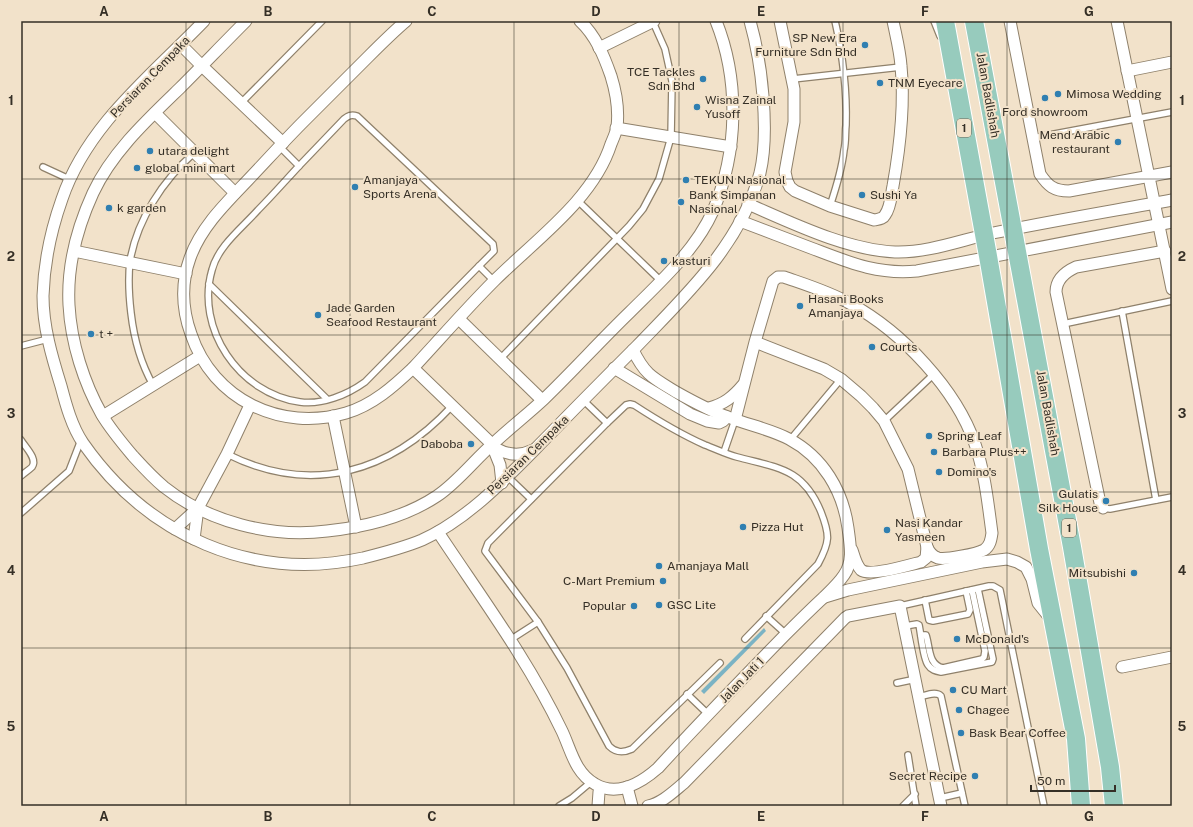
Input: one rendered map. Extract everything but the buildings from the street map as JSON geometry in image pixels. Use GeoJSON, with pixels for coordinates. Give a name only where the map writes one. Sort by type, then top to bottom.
{"type":"FeatureCollection","features":[{"type":"Feature","properties":{"kind":"main road","name":"1"},"geometry":{"type":"LineString","coordinates":[[945,21],[1039,548],[1076,739],[1081,806]]}},
{"type":"Feature","properties":{"kind":"main road","name":"Jalan Badlishah"},"geometry":{"type":"LineString","coordinates":[[974,21],[1072,547],[1110,768],[1114,806]]}},
{"type":"Feature","properties":{"kind":"street","name":"Persiaran Cempaka"},"geometry":{"type":"LineString","coordinates":[[204,21],[114,113],[90,146],[69,180],[48,248],[43,299],[48,339],[64,398],[81,440],[111,478],[127,494],[154,516],[194,539],[216,549],[258,560],[298,564],[319,564],[352,560],[378,554],[419,541],[438,532],[457,520],[505,480],[697,283],[713,263],[740,221],[760,172],[764,144],[762,76],[759,55],[750,21]]}},
{"type":"Feature","properties":{"kind":"street"},"geometry":{"type":"LineString","coordinates":[[246,21],[154,113],[102,174],[86,210],[74,251],[70,271],[69,293],[71,322],[79,361],[86,382],[103,416],[117,436],[147,471],[179,498],[225,520],[253,528],[289,532],[316,532],[356,527],[382,521],[409,512],[438,496],[542,400],[661,282],[693,245],[711,216],[720,192],[731,147],[733,123],[732,81],[725,47],[716,21]]}},
{"type":"Feature","properties":{"kind":"street"},"geometry":{"type":"LineString","coordinates":[[401,22],[218,212],[197,242],[190,259],[183,291],[184,308],[194,345],[200,356],[223,385],[236,397],[250,405],[269,412],[289,417],[312,418],[332,416],[347,412],[371,401],[394,385],[413,368],[494,281],[578,201],[594,180],[608,152],[616,128],[617,106],[613,84],[606,61],[592,35],[580,21]]}},
{"type":"Feature","properties":{"kind":"street"},"geometry":{"type":"LineString","coordinates":[[599,48],[653,21]]}},
{"type":"Feature","properties":{"kind":"street"},"geometry":{"type":"LineString","coordinates":[[780,21],[793,79],[795,110],[785,172],[787,181],[790,187],[795,191],[830,206],[874,220],[880,219],[884,216],[889,208],[898,161],[902,106],[901,67],[893,21]]}},
{"type":"Feature","properties":{"kind":"street"},"geometry":{"type":"LineString","coordinates":[[1010,21],[1040,174],[1046,184],[1053,189],[1069,192],[1172,172]]}},
{"type":"Feature","properties":{"kind":"street"},"geometry":{"type":"LineString","coordinates":[[1117,21],[1172,289]]}},
{"type":"Feature","properties":{"kind":"street"},"geometry":{"type":"LineString","coordinates":[[181,45],[241,103],[281,145]]}},
{"type":"Feature","properties":{"kind":"street"},"geometry":{"type":"LineString","coordinates":[[1127,71],[1172,62]]}},
{"type":"Feature","properties":{"kind":"street"},"geometry":{"type":"LineString","coordinates":[[154,113],[235,193]]}},
{"type":"Feature","properties":{"kind":"street"},"geometry":{"type":"LineString","coordinates":[[616,128],[731,147]]}},
{"type":"Feature","properties":{"kind":"street"},"geometry":{"type":"LineString","coordinates":[[748,204],[780,218],[857,246],[894,252],[929,248],[1013,229],[1172,200]]}},
{"type":"Feature","properties":{"kind":"street"},"geometry":{"type":"LineString","coordinates":[[740,221],[846,261],[884,271],[895,272],[917,271],[988,256],[1172,222]]}},
{"type":"Feature","properties":{"kind":"street"},"geometry":{"type":"LineString","coordinates":[[1134,229],[1140,229],[1152,233],[1161,240],[1164,250]]}},
{"type":"Feature","properties":{"kind":"street"},"geometry":{"type":"LineString","coordinates":[[1103,508],[1100,503],[1056,286],[1063,274],[1076,267],[1164,250]]}},
{"type":"Feature","properties":{"kind":"street"},"geometry":{"type":"LineString","coordinates":[[74,251],[186,274]]}},
{"type":"Feature","properties":{"kind":"street"},"geometry":{"type":"LineString","coordinates":[[614,368],[690,414],[708,421],[719,423],[724,422],[731,418],[744,383],[773,281],[778,277],[784,277],[841,298],[870,315],[906,345],[933,375],[964,417],[980,463],[992,533],[990,543],[984,549],[980,557],[823,597]]}},
{"type":"Feature","properties":{"kind":"street"},"geometry":{"type":"LineString","coordinates":[[459,319],[542,400]]}},
{"type":"Feature","properties":{"kind":"street"},"geometry":{"type":"LineString","coordinates":[[755,342],[818,367],[841,379],[861,396],[884,421],[902,456],[908,469],[927,547],[926,558],[921,562],[867,573],[861,569],[851,549]]}},
{"type":"Feature","properties":{"kind":"street","name":"Jalan Jati 1"},"geometry":{"type":"LineString","coordinates":[[596,784],[611,790],[627,787],[637,784],[654,771],[823,597],[844,574],[850,563],[851,549],[846,517],[834,483],[824,468],[809,454],[790,440],[691,401],[655,379],[645,371],[633,350]]}},
{"type":"Feature","properties":{"kind":"street"},"geometry":{"type":"LineString","coordinates":[[103,416],[200,356]]}},
{"type":"Feature","properties":{"kind":"street"},"geometry":{"type":"LineString","coordinates":[[413,368],[492,445],[502,451],[514,454],[522,454],[537,448]]}},
{"type":"Feature","properties":{"kind":"street"},"geometry":{"type":"LineString","coordinates":[[709,408],[730,399],[744,383]]}},
{"type":"Feature","properties":{"kind":"street"},"geometry":{"type":"LineString","coordinates":[[176,529],[198,508],[227,454],[250,405]]}},
{"type":"Feature","properties":{"kind":"street"},"geometry":{"type":"LineString","coordinates":[[332,416],[356,527]]}},
{"type":"Feature","properties":{"kind":"street"},"geometry":{"type":"LineString","coordinates":[[492,445],[505,480]]}},
{"type":"Feature","properties":{"kind":"street"},"geometry":{"type":"LineString","coordinates":[[194,539],[198,508]]}},
{"type":"Feature","properties":{"kind":"street"},"geometry":{"type":"LineString","coordinates":[[438,532],[510,640],[541,690],[562,732],[575,763],[586,778],[596,784],[598,792],[598,806]]}},
{"type":"Feature","properties":{"kind":"street"},"geometry":{"type":"LineString","coordinates":[[927,547],[934,556],[942,559],[980,557],[1007,559],[1017,562],[1026,568],[1032,579],[1038,603],[1054,623]]}},
{"type":"Feature","properties":{"kind":"street"},"geometry":{"type":"LineString","coordinates":[[648,806],[653,805],[664,798],[684,783],[845,618],[848,616],[900,606],[920,697],[940,802]]}},
{"type":"Feature","properties":{"kind":"street"},"geometry":{"type":"LineString","coordinates":[[1122,667],[1172,657]]}},
{"type":"Feature","properties":{"kind":"street"},"geometry":{"type":"LineString","coordinates":[[627,787],[632,806]]}},
{"type":"Feature","properties":{"kind":"lane"},"geometry":{"type":"LineString","coordinates":[[241,103],[322,21]]}},
{"type":"Feature","properties":{"kind":"lane"},"geometry":{"type":"LineString","coordinates":[[500,359],[617,240],[643,209],[659,179],[671,137],[672,81],[665,49],[653,21]]}},
{"type":"Feature","properties":{"kind":"lane"},"geometry":{"type":"LineString","coordinates":[[830,206],[838,181],[845,149],[845,74],[842,48],[835,21]]}},
{"type":"Feature","properties":{"kind":"lane"},"geometry":{"type":"LineString","coordinates":[[934,21],[952,66]]}},
{"type":"Feature","properties":{"kind":"lane"},"geometry":{"type":"LineString","coordinates":[[793,79],[901,67]]}},
{"type":"Feature","properties":{"kind":"lane"},"geometry":{"type":"LineString","coordinates":[[1033,138],[1172,112]]}},
{"type":"Feature","properties":{"kind":"lane"},"geometry":{"type":"LineString","coordinates":[[353,114],[357,116],[493,244],[494,251],[479,266],[365,382],[354,390],[339,396],[314,402],[300,402],[274,395],[248,379],[236,367],[224,350],[216,335],[208,308],[209,284],[215,261],[223,248],[344,119],[353,114]]}},
{"type":"Feature","properties":{"kind":"lane"},"geometry":{"type":"LineString","coordinates":[[281,145],[299,166]]}},
{"type":"Feature","properties":{"kind":"lane"},"geometry":{"type":"LineString","coordinates":[[153,385],[141,361],[134,336],[129,295],[130,262],[140,228],[154,200],[183,162],[194,153]]}},
{"type":"Feature","properties":{"kind":"lane"},"geometry":{"type":"LineString","coordinates":[[43,167],[69,180]]}},
{"type":"Feature","properties":{"kind":"lane"},"geometry":{"type":"LineString","coordinates":[[578,201],[661,282]]}},
{"type":"Feature","properties":{"kind":"lane"},"geometry":{"type":"LineString","coordinates":[[479,266],[494,281]]}},
{"type":"Feature","properties":{"kind":"lane"},"geometry":{"type":"LineString","coordinates":[[209,284],[327,399]]}},
{"type":"Feature","properties":{"kind":"lane"},"geometry":{"type":"LineString","coordinates":[[1063,324],[1172,301]]}},
{"type":"Feature","properties":{"kind":"lane"},"geometry":{"type":"LineString","coordinates":[[1122,311],[1156,500]]}},
{"type":"Feature","properties":{"kind":"lane"},"geometry":{"type":"LineString","coordinates":[[21,346],[48,339]]}},
{"type":"Feature","properties":{"kind":"lane"},"geometry":{"type":"LineString","coordinates":[[884,421],[933,375]]}},
{"type":"Feature","properties":{"kind":"lane"},"geometry":{"type":"LineString","coordinates":[[790,440],[841,379]]}},
{"type":"Feature","properties":{"kind":"lane"},"geometry":{"type":"LineString","coordinates":[[583,400],[607,423]]}},
{"type":"Feature","properties":{"kind":"lane"},"geometry":{"type":"LineString","coordinates":[[720,663],[632,749],[622,752],[613,750],[609,746],[567,668],[538,622],[485,552],[488,543],[626,405],[634,405],[681,433],[705,445],[781,468],[802,481],[816,500],[828,535],[828,541],[818,564],[745,639]]}},
{"type":"Feature","properties":{"kind":"lane"},"geometry":{"type":"LineString","coordinates":[[227,454],[254,466],[288,474],[309,476],[344,472],[378,460],[401,449],[431,426],[452,406]]}},
{"type":"Feature","properties":{"kind":"lane"},"geometry":{"type":"LineString","coordinates":[[724,452],[731,418]]}},
{"type":"Feature","properties":{"kind":"lane"},"geometry":{"type":"LineString","coordinates":[[21,440],[34,462],[32,468],[21,476]]}},
{"type":"Feature","properties":{"kind":"lane"},"geometry":{"type":"LineString","coordinates":[[21,513],[69,471],[81,440]]}},
{"type":"Feature","properties":{"kind":"lane"},"geometry":{"type":"LineString","coordinates":[[505,480],[531,499]]}},
{"type":"Feature","properties":{"kind":"lane"},"geometry":{"type":"LineString","coordinates":[[1103,508],[1110,509],[1172,497]]}},
{"type":"Feature","properties":{"kind":"lane"},"geometry":{"type":"LineString","coordinates":[[900,606],[972,590],[994,586],[997,587],[1001,594],[1044,806]]}},
{"type":"Feature","properties":{"kind":"lane"},"geometry":{"type":"LineString","coordinates":[[924,600],[931,621],[954,617],[968,614],[970,612],[972,590]]}},
{"type":"Feature","properties":{"kind":"lane"},"geometry":{"type":"LineString","coordinates":[[921,635],[926,635],[932,661],[940,667],[943,668],[982,659],[986,651],[972,590]]}},
{"type":"Feature","properties":{"kind":"lane"},"geometry":{"type":"LineString","coordinates":[[905,626],[919,625],[926,663],[936,672],[992,662],[993,659],[972,590]]}},
{"type":"Feature","properties":{"kind":"lane"},"geometry":{"type":"LineString","coordinates":[[766,616],[786,634]]}},
{"type":"Feature","properties":{"kind":"lane"},"geometry":{"type":"LineString","coordinates":[[510,640],[538,622]]}},
{"type":"Feature","properties":{"kind":"lane"},"geometry":{"type":"LineString","coordinates":[[897,683],[916,679]]}},
{"type":"Feature","properties":{"kind":"lane"},"geometry":{"type":"LineString","coordinates":[[920,697],[936,693],[940,694],[941,696],[965,806]]}},
{"type":"Feature","properties":{"kind":"lane"},"geometry":{"type":"LineString","coordinates":[[687,694],[709,715]]}},
{"type":"Feature","properties":{"kind":"lane"},"geometry":{"type":"LineString","coordinates":[[908,755],[916,806]]}},
{"type":"Feature","properties":{"kind":"lane"},"geometry":{"type":"LineString","coordinates":[[559,806],[596,784]]}},
{"type":"Feature","properties":{"kind":"lane"},"geometry":{"type":"LineString","coordinates":[[940,802],[962,793]]}},
{"type":"Feature","properties":{"kind":"lane"},"geometry":{"type":"LineString","coordinates":[[903,806],[915,794]]}},
{"type":"Feature","properties":{"kind":"water"},"geometry":{"type":"Polygon","coordinates":[[[764,628],[766,631],[704,694],[701,691],[764,628]]]}},
{"type":"Feature","properties":{"kind":"place","name":"SP New Era Furniture Sdn Bhd"},"geometry":{"type":"Point","coordinates":[865,45]}},
{"type":"Feature","properties":{"kind":"place","name":"TCE Tackles Sdn Bhd"},"geometry":{"type":"Point","coordinates":[703,79]}},
{"type":"Feature","properties":{"kind":"place","name":"TNM Eyecare"},"geometry":{"type":"Point","coordinates":[880,83]}},
{"type":"Feature","properties":{"kind":"place","name":"Mimosa Wedding"},"geometry":{"type":"Point","coordinates":[1058,94]}},
{"type":"Feature","properties":{"kind":"place","name":"Ford showroom"},"geometry":{"type":"Point","coordinates":[1045,98]}},
{"type":"Feature","properties":{"kind":"place","name":"Wisna Zainal Yusoff"},"geometry":{"type":"Point","coordinates":[697,107]}},
{"type":"Feature","properties":{"kind":"place","name":"Mend Arabic restaurant"},"geometry":{"type":"Point","coordinates":[1118,142]}},
{"type":"Feature","properties":{"kind":"place","name":"utara delight"},"geometry":{"type":"Point","coordinates":[150,151]}},
{"type":"Feature","properties":{"kind":"place","name":"global mini mart"},"geometry":{"type":"Point","coordinates":[137,168]}},
{"type":"Feature","properties":{"kind":"place","name":"TEKUN Nasional"},"geometry":{"type":"Point","coordinates":[686,180]}},
{"type":"Feature","properties":{"kind":"place","name":"Amanjaya Sports Arena"},"geometry":{"type":"Point","coordinates":[355,187]}},
{"type":"Feature","properties":{"kind":"place","name":"Sushi Ya"},"geometry":{"type":"Point","coordinates":[862,195]}},
{"type":"Feature","properties":{"kind":"place","name":"Bank Simpanan Nasional"},"geometry":{"type":"Point","coordinates":[681,202]}},
{"type":"Feature","properties":{"kind":"place","name":"k garden"},"geometry":{"type":"Point","coordinates":[109,208]}},
{"type":"Feature","properties":{"kind":"place","name":"kasturi"},"geometry":{"type":"Point","coordinates":[664,261]}},
{"type":"Feature","properties":{"kind":"place","name":"Hasani Books Amanjaya"},"geometry":{"type":"Point","coordinates":[800,306]}},
{"type":"Feature","properties":{"kind":"place","name":"Jade Garden Seafood Restaurant"},"geometry":{"type":"Point","coordinates":[318,315]}},
{"type":"Feature","properties":{"kind":"place","name":"t +"},"geometry":{"type":"Point","coordinates":[91,334]}},
{"type":"Feature","properties":{"kind":"place","name":"Courts"},"geometry":{"type":"Point","coordinates":[872,347]}},
{"type":"Feature","properties":{"kind":"place","name":"Spring Leaf"},"geometry":{"type":"Point","coordinates":[929,436]}},
{"type":"Feature","properties":{"kind":"place","name":"Daboba"},"geometry":{"type":"Point","coordinates":[471,444]}},
{"type":"Feature","properties":{"kind":"place","name":"Barbara Plus++"},"geometry":{"type":"Point","coordinates":[934,452]}},
{"type":"Feature","properties":{"kind":"place","name":"Domino's"},"geometry":{"type":"Point","coordinates":[939,472]}},
{"type":"Feature","properties":{"kind":"place","name":"Gulatis Silk House"},"geometry":{"type":"Point","coordinates":[1106,501]}},
{"type":"Feature","properties":{"kind":"place","name":"Pizza Hut"},"geometry":{"type":"Point","coordinates":[743,527]}},
{"type":"Feature","properties":{"kind":"place","name":"Nasi Kandar Yasmeen"},"geometry":{"type":"Point","coordinates":[887,530]}},
{"type":"Feature","properties":{"kind":"place","name":"Amanjaya Mall"},"geometry":{"type":"Point","coordinates":[659,566]}},
{"type":"Feature","properties":{"kind":"place","name":"Mitsubishi"},"geometry":{"type":"Point","coordinates":[1134,573]}},
{"type":"Feature","properties":{"kind":"place","name":"C-Mart Premium"},"geometry":{"type":"Point","coordinates":[663,581]}},
{"type":"Feature","properties":{"kind":"place","name":"GSC Lite"},"geometry":{"type":"Point","coordinates":[659,605]}},
{"type":"Feature","properties":{"kind":"place","name":"Popular"},"geometry":{"type":"Point","coordinates":[634,606]}},
{"type":"Feature","properties":{"kind":"place","name":"McDonald's"},"geometry":{"type":"Point","coordinates":[957,639]}},
{"type":"Feature","properties":{"kind":"place","name":"CU Mart"},"geometry":{"type":"Point","coordinates":[953,690]}},
{"type":"Feature","properties":{"kind":"place","name":"Chagee"},"geometry":{"type":"Point","coordinates":[959,710]}},
{"type":"Feature","properties":{"kind":"place","name":"Bask Bear Coffee"},"geometry":{"type":"Point","coordinates":[961,733]}},
{"type":"Feature","properties":{"kind":"place","name":"Secret Recipe"},"geometry":{"type":"Point","coordinates":[975,776]}}]}
